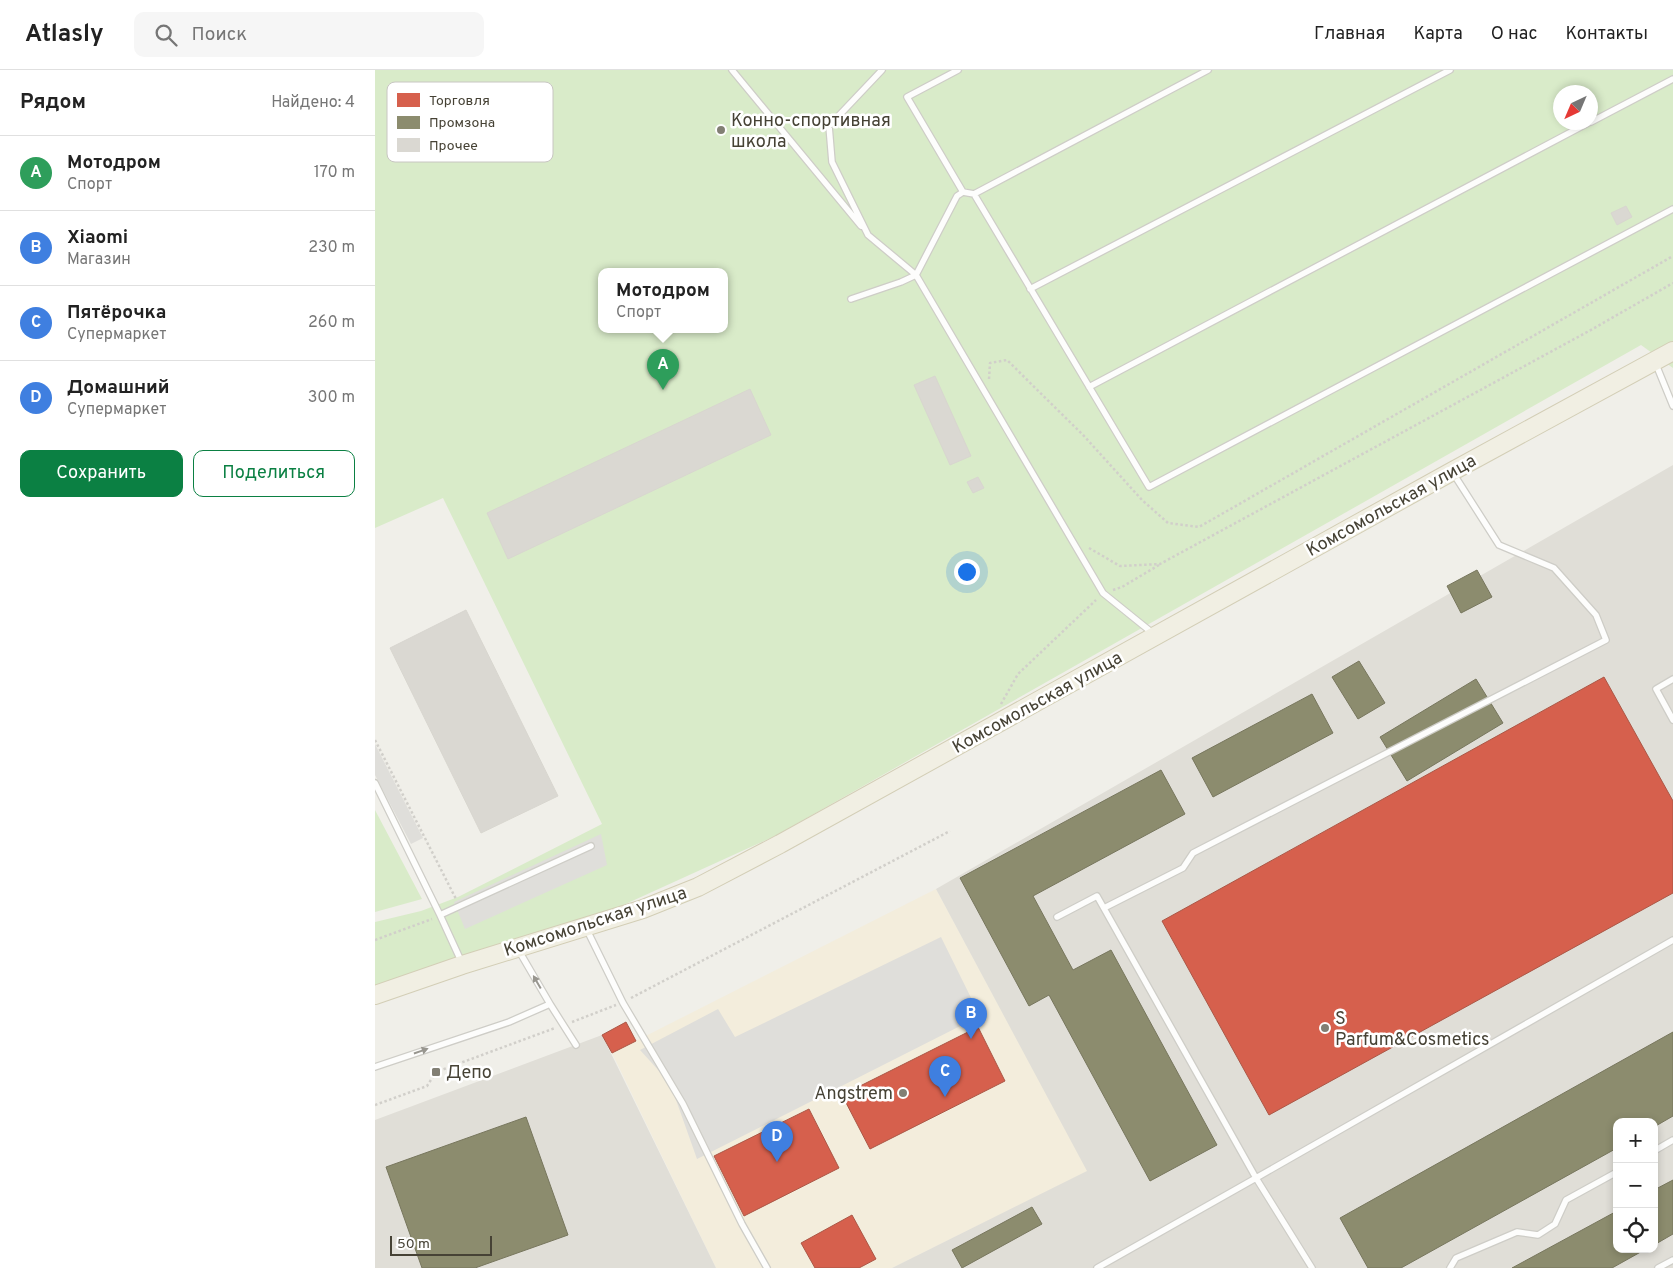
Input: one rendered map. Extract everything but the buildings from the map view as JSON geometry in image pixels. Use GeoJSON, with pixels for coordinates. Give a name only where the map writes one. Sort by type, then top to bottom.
{"type":"FeatureCollection","features":[{"type":"Feature","properties":{"kind":"main road","name":"Комсомольская улица"},"geometry":{"type":"LineString","coordinates":[[375,995],[517,947],[643,909],[706,883],[1673,351]]}},
{"type":"Feature","properties":{"kind":"lane"},"geometry":{"type":"LineString","coordinates":[[732,70],[868,235],[916,275],[1103,594],[1156,636]]}},
{"type":"Feature","properties":{"kind":"lane"},"geometry":{"type":"LineString","coordinates":[[868,235],[831,162],[829,126],[882,70]]}},
{"type":"Feature","properties":{"kind":"lane"},"geometry":{"type":"LineString","coordinates":[[958,70],[907,97],[963,192]]}},
{"type":"Feature","properties":{"kind":"lane"},"geometry":{"type":"LineString","coordinates":[[851,299],[916,275],[957,196],[963,192],[974,194],[1208,70]]}},
{"type":"Feature","properties":{"kind":"lane"},"geometry":{"type":"LineString","coordinates":[[1030,288],[1450,70]]}},
{"type":"Feature","properties":{"kind":"lane"},"geometry":{"type":"LineString","coordinates":[[1598,118],[1673,79]]}},
{"type":"Feature","properties":{"kind":"lane"},"geometry":{"type":"LineString","coordinates":[[1089,387],[1575,130]]}},
{"type":"Feature","properties":{"kind":"lane"},"geometry":{"type":"LineString","coordinates":[[974,194],[1149,487],[1673,210]]}},
{"type":"Feature","properties":{"kind":"lane"},"geometry":{"type":"LineString","coordinates":[[1654,360],[1673,406]]}},
{"type":"Feature","properties":{"kind":"lane"},"geometry":{"type":"LineString","coordinates":[[1104,908],[1183,868],[1193,853],[1606,640],[1596,615],[1553,568],[1499,545],[1451,472]]}},
{"type":"Feature","properties":{"kind":"lane"},"geometry":{"type":"LineString","coordinates":[[1673,679],[1656,689],[1673,720]]}},
{"type":"Feature","properties":{"kind":"lane"},"geometry":{"type":"LineString","coordinates":[[375,783],[441,915],[462,965]]}},
{"type":"Feature","properties":{"kind":"lane"},"geometry":{"type":"LineString","coordinates":[[441,915],[591,846]]}},
{"type":"Feature","properties":{"kind":"lane"},"geometry":{"type":"LineString","coordinates":[[1057,917],[1097,896],[1256,1178],[1312,1268]]}},
{"type":"Feature","properties":{"kind":"lane"},"geometry":{"type":"LineString","coordinates":[[585,926],[623,1003],[683,1104],[742,1224],[767,1268]]}},
{"type":"Feature","properties":{"kind":"lane"},"geometry":{"type":"LineString","coordinates":[[1097,1268],[1673,940]]}},
{"type":"Feature","properties":{"kind":"lane"},"geometry":{"type":"LineString","coordinates":[[517,947],[576,1045]]}},
{"type":"Feature","properties":{"kind":"lane"},"geometry":{"type":"LineString","coordinates":[[375,1067],[509,1022],[550,1004]]}},
{"type":"Feature","properties":{"kind":"lane"},"geometry":{"type":"LineString","coordinates":[[1658,1149],[1673,1140]]}},
{"type":"Feature","properties":{"kind":"lane"},"geometry":{"type":"LineString","coordinates":[[1450,1268],[1456,1258],[1517,1232],[1537,1234],[1555,1224],[1566,1200],[1613,1174]]}},
{"type":"Feature","properties":{"kind":"lane"},"geometry":{"type":"LineString","coordinates":[[1658,1268],[1673,1260]]}},
{"type":"Feature","properties":{"kind":"path"},"geometry":{"type":"LineString","coordinates":[[989,384],[990,363],[1007,360],[1084,436],[1142,500],[1168,523],[1199,527],[1673,256]]}},
{"type":"Feature","properties":{"kind":"path"},"geometry":{"type":"LineString","coordinates":[[997,711],[1018,674],[1103,594],[1122,587],[1160,564],[1589,331],[1673,283]]}},
{"type":"Feature","properties":{"kind":"path"},"geometry":{"type":"LineString","coordinates":[[1081,544],[1120,566],[1160,564]]}},
{"type":"Feature","properties":{"kind":"path"},"geometry":{"type":"LineString","coordinates":[[375,740],[460,907]]}},
{"type":"Feature","properties":{"kind":"path"},"geometry":{"type":"LineString","coordinates":[[375,1104],[427,1086],[436,1072],[623,1003],[950,831]]}},
{"type":"Feature","properties":{"kind":"path"},"geometry":{"type":"LineString","coordinates":[[375,940],[427,922]]}},
{"type":"Feature","properties":{"kind":"shaded area"},"geometry":{"type":"Polygon","coordinates":[[[1673,465],[1673,1268],[892,1268],[1087,1171],[936,889],[1673,465]]]}},
{"type":"Feature","properties":{"kind":"shaded area"},"geometry":{"type":"Polygon","coordinates":[[[375,744],[423,838],[411,844],[375,775],[375,744]]]}},
{"type":"Feature","properties":{"kind":"shaded area"},"geometry":{"type":"Polygon","coordinates":[[[601,834],[607,865],[465,929],[454,902],[601,834]]]}},
{"type":"Feature","properties":{"kind":"shaded area"},"geometry":{"type":"Polygon","coordinates":[[[936,889],[1088,1171],[892,1268],[716,1268],[612,1053],[936,889]]]}},
{"type":"Feature","properties":{"kind":"shaded area"},"geometry":{"type":"Polygon","coordinates":[[[941,937],[980,1016],[697,1159],[670,1083],[640,1050],[718,1009],[735,1037],[941,937]]]}},
{"type":"Feature","properties":{"kind":"shaded area"},"geometry":{"type":"Polygon","coordinates":[[[602,1035],[716,1268],[375,1268],[375,1120],[602,1035]]]}},
{"type":"Feature","properties":{"kind":"green space"},"geometry":{"type":"Polygon","coordinates":[[[375,70],[1673,70],[1673,368],[1641,345],[775,836],[608,912],[375,991],[375,922],[421,911],[458,897],[602,824],[443,498],[375,528],[375,70]]]}},
{"type":"Feature","properties":{"kind":"green space"},"geometry":{"type":"Polygon","coordinates":[[[375,810],[422,899],[375,912],[375,810]]]}},
{"type":"Feature","properties":{"kind":"place","name":"Конно-спортивная школа"},"geometry":{"type":"Point","coordinates":[721,130]}},
{"type":"Feature","properties":{"kind":"place","name":"Мотодром"},"geometry":{"type":"Point","coordinates":[663,390]}},
{"type":"Feature","properties":{"kind":"place","name":"S Parfum&Cosmetics"},"geometry":{"type":"Point","coordinates":[1325,1028]}},
{"type":"Feature","properties":{"kind":"place","name":"Xiaomi"},"geometry":{"type":"Point","coordinates":[971,1039]}},
{"type":"Feature","properties":{"kind":"place","name":"Депо"},"geometry":{"type":"Point","coordinates":[436,1072]}},
{"type":"Feature","properties":{"kind":"place","name":"Angstrem"},"geometry":{"type":"Point","coordinates":[903,1093]}},
{"type":"Feature","properties":{"kind":"place","name":"Пятёрочка"},"geometry":{"type":"Point","coordinates":[945,1097]}},
{"type":"Feature","properties":{"kind":"place","name":"Домашний"},"geometry":{"type":"Point","coordinates":[777,1162]}}]}
